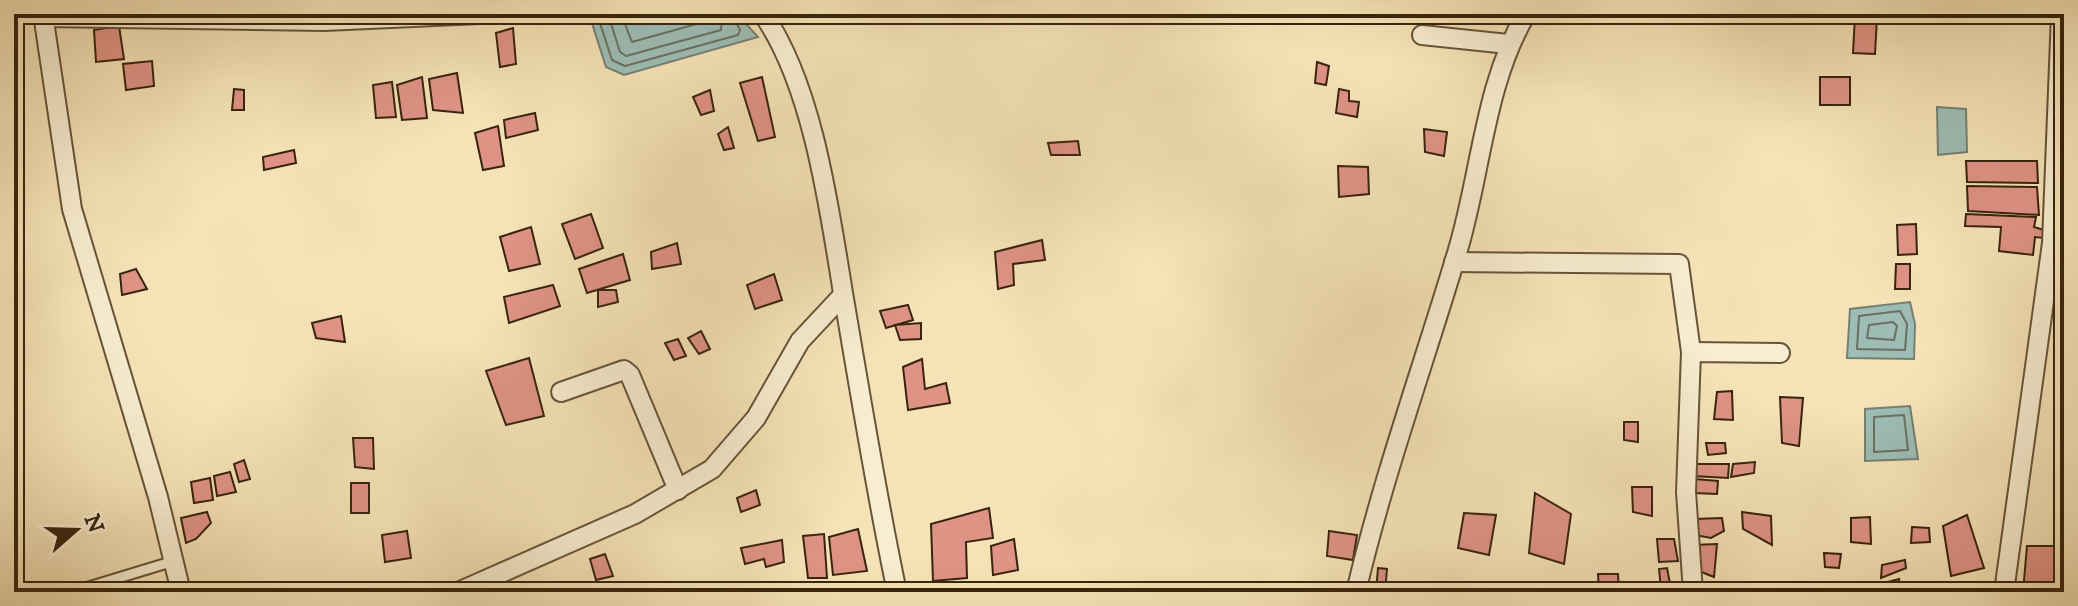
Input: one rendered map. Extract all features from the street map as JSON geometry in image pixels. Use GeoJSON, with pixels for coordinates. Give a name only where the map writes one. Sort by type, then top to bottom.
{"type":"FeatureCollection","features":[{"type":"Feature","properties":{"kind":"street"},"geometry":{"type":"LineString","coordinates":[[181,592],[72,209],[44,16],[324,21],[480,14]]}},
{"type":"Feature","properties":{"kind":"street"},"geometry":{"type":"LineString","coordinates":[[763,14],[778,35],[795,73],[831,216],[897,592]]}},
{"type":"Feature","properties":{"kind":"street"},"geometry":{"type":"LineString","coordinates":[[1356,592],[1377,503],[1454,262],[1508,44],[1526,14]]}},
{"type":"Feature","properties":{"kind":"street"},"geometry":{"type":"LineString","coordinates":[[2004,592],[2052,243],[2061,14]]}},
{"type":"Feature","properties":{"kind":"street"},"geometry":{"type":"LineString","coordinates":[[1422,35],[1508,44]]}},
{"type":"Feature","properties":{"kind":"street"},"geometry":{"type":"LineString","coordinates":[[1454,262],[1679,264],[1691,352],[1686,492],[1693,592]]}},
{"type":"Feature","properties":{"kind":"street"},"geometry":{"type":"LineString","coordinates":[[458,592],[635,514],[712,469],[771,395],[800,341],[843,295]]}},
{"type":"Feature","properties":{"kind":"street"},"geometry":{"type":"LineString","coordinates":[[1691,352],[1780,353]]}},
{"type":"Feature","properties":{"kind":"street"},"geometry":{"type":"LineString","coordinates":[[561,392],[624,370],[630,375],[678,490]]}},
{"type":"Feature","properties":{"kind":"lane"},"geometry":{"type":"LineString","coordinates":[[72,592],[174,561]]}},
{"type":"Feature","properties":{"kind":"water"},"geometry":{"type":"Polygon","coordinates":[[[589,14],[737,14],[758,37],[624,75],[606,67],[589,14]]]}},
{"type":"Feature","properties":{"kind":"water"},"geometry":{"type":"Polygon","coordinates":[[[1937,107],[1966,109],[1967,152],[1938,155],[1937,107]]]}},
{"type":"Feature","properties":{"kind":"water"},"geometry":{"type":"Polygon","coordinates":[[[1910,302],[1915,324],[1914,359],[1847,358],[1850,309],[1910,302]]]}},
{"type":"Feature","properties":{"kind":"water"},"geometry":{"type":"Polygon","coordinates":[[[1910,406],[1918,459],[1865,461],[1865,409],[1910,406]]]}},
{"type":"Feature","properties":{"kind":"building"},"geometry":{"type":"Polygon","coordinates":[[[2015,14],[2032,14],[2032,24],[2015,24],[2015,14]]]}},
{"type":"Feature","properties":{"kind":"building"},"geometry":{"type":"Polygon","coordinates":[[[1855,16],[1877,17],[1875,54],[1853,53],[1855,16]]]}},
{"type":"Feature","properties":{"kind":"building"},"geometry":{"type":"Polygon","coordinates":[[[119,26],[124,59],[96,62],[94,30],[119,26]]]}},
{"type":"Feature","properties":{"kind":"building"},"geometry":{"type":"Polygon","coordinates":[[[513,28],[516,64],[500,67],[496,33],[513,28]]]}},
{"type":"Feature","properties":{"kind":"building"},"geometry":{"type":"Polygon","coordinates":[[[152,61],[154,86],[126,90],[123,64],[152,61]]]}},
{"type":"Feature","properties":{"kind":"building"},"geometry":{"type":"Polygon","coordinates":[[[1317,62],[1329,66],[1326,85],[1315,83],[1317,62]]]}},
{"type":"Feature","properties":{"kind":"building"},"geometry":{"type":"Polygon","coordinates":[[[457,73],[463,113],[433,110],[429,79],[457,73]]]}},
{"type":"Feature","properties":{"kind":"building"},"geometry":{"type":"Polygon","coordinates":[[[422,77],[427,118],[402,120],[397,85],[422,77]]]}},
{"type":"Feature","properties":{"kind":"building"},"geometry":{"type":"Polygon","coordinates":[[[762,77],[775,137],[758,141],[740,83],[762,77]]]}},
{"type":"Feature","properties":{"kind":"building"},"geometry":{"type":"Polygon","coordinates":[[[1820,77],[1850,77],[1850,105],[1820,105],[1820,77]]]}},
{"type":"Feature","properties":{"kind":"building"},"geometry":{"type":"Polygon","coordinates":[[[392,82],[396,117],[376,118],[373,85],[392,82]]]}},
{"type":"Feature","properties":{"kind":"building"},"geometry":{"type":"Polygon","coordinates":[[[234,89],[244,90],[244,110],[232,110],[234,89]]]}},
{"type":"Feature","properties":{"kind":"building"},"geometry":{"type":"Polygon","coordinates":[[[1339,89],[1349,91],[1349,101],[1359,102],[1357,117],[1336,113],[1339,89]]]}},
{"type":"Feature","properties":{"kind":"building"},"geometry":{"type":"Polygon","coordinates":[[[710,90],[714,111],[701,115],[693,97],[710,90]]]}},
{"type":"Feature","properties":{"kind":"building"},"geometry":{"type":"Polygon","coordinates":[[[535,113],[538,130],[506,138],[504,120],[535,113]]]}},
{"type":"Feature","properties":{"kind":"building"},"geometry":{"type":"Polygon","coordinates":[[[498,126],[504,166],[483,170],[475,133],[498,126]]]}},
{"type":"Feature","properties":{"kind":"building"},"geometry":{"type":"Polygon","coordinates":[[[728,127],[734,148],[724,150],[718,134],[728,127]]]}},
{"type":"Feature","properties":{"kind":"building"},"geometry":{"type":"Polygon","coordinates":[[[1424,129],[1447,132],[1444,156],[1425,152],[1424,129]]]}},
{"type":"Feature","properties":{"kind":"building"},"geometry":{"type":"Polygon","coordinates":[[[1078,141],[1080,155],[1051,155],[1048,143],[1078,141]]]}},
{"type":"Feature","properties":{"kind":"building"},"geometry":{"type":"Polygon","coordinates":[[[294,150],[296,163],[264,170],[263,157],[294,150]]]}},
{"type":"Feature","properties":{"kind":"building"},"geometry":{"type":"Polygon","coordinates":[[[1966,161],[2037,161],[2038,183],[1967,182],[1966,161]]]}},
{"type":"Feature","properties":{"kind":"building"},"geometry":{"type":"Polygon","coordinates":[[[1338,166],[1368,167],[1369,194],[1339,197],[1338,166]]]}},
{"type":"Feature","properties":{"kind":"building"},"geometry":{"type":"Polygon","coordinates":[[[1967,186],[2037,187],[2039,215],[1968,211],[1967,186]]]}},
{"type":"Feature","properties":{"kind":"building"},"geometry":{"type":"Polygon","coordinates":[[[591,214],[603,248],[575,259],[562,224],[591,214]]]}},
{"type":"Feature","properties":{"kind":"building"},"geometry":{"type":"Polygon","coordinates":[[[1966,214],[2036,217],[2034,227],[2044,230],[2043,238],[2035,237],[2033,255],[1999,251],[2001,227],[1965,226],[1966,214]]]}},
{"type":"Feature","properties":{"kind":"building"},"geometry":{"type":"Polygon","coordinates":[[[1916,224],[1917,254],[1898,255],[1897,225],[1916,224]]]}},
{"type":"Feature","properties":{"kind":"building"},"geometry":{"type":"Polygon","coordinates":[[[531,227],[540,264],[509,271],[500,237],[531,227]]]}},
{"type":"Feature","properties":{"kind":"building"},"geometry":{"type":"Polygon","coordinates":[[[1042,240],[1045,260],[1013,264],[1014,285],[998,289],[995,252],[1042,240]]]}},
{"type":"Feature","properties":{"kind":"building"},"geometry":{"type":"Polygon","coordinates":[[[677,243],[681,264],[652,269],[651,252],[677,243]]]}},
{"type":"Feature","properties":{"kind":"building"},"geometry":{"type":"Polygon","coordinates":[[[623,254],[630,280],[587,293],[579,269],[623,254]]]}},
{"type":"Feature","properties":{"kind":"building"},"geometry":{"type":"Polygon","coordinates":[[[2053,259],[2064,259],[2064,317],[2048,316],[2053,259]]]}},
{"type":"Feature","properties":{"kind":"building"},"geometry":{"type":"Polygon","coordinates":[[[1896,264],[1910,264],[1910,289],[1895,289],[1896,264]]]}},
{"type":"Feature","properties":{"kind":"building"},"geometry":{"type":"Polygon","coordinates":[[[136,269],[147,289],[122,295],[120,274],[136,269]]]}},
{"type":"Feature","properties":{"kind":"building"},"geometry":{"type":"Polygon","coordinates":[[[774,274],[782,300],[755,309],[747,285],[774,274]]]}},
{"type":"Feature","properties":{"kind":"building"},"geometry":{"type":"Polygon","coordinates":[[[553,285],[560,306],[509,323],[504,297],[553,285]]]}},
{"type":"Feature","properties":{"kind":"building"},"geometry":{"type":"Polygon","coordinates":[[[598,290],[616,290],[618,302],[598,307],[598,290]]]}},
{"type":"Feature","properties":{"kind":"building"},"geometry":{"type":"Polygon","coordinates":[[[908,305],[913,320],[886,328],[880,311],[908,305]]]}},
{"type":"Feature","properties":{"kind":"building"},"geometry":{"type":"Polygon","coordinates":[[[341,316],[345,342],[316,338],[312,323],[341,316]]]}},
{"type":"Feature","properties":{"kind":"building"},"geometry":{"type":"Polygon","coordinates":[[[921,323],[921,339],[900,340],[895,325],[921,323]]]}},
{"type":"Feature","properties":{"kind":"building"},"geometry":{"type":"Polygon","coordinates":[[[701,331],[710,349],[699,354],[688,338],[701,331]]]}},
{"type":"Feature","properties":{"kind":"building"},"geometry":{"type":"Polygon","coordinates":[[[678,339],[686,356],[674,360],[665,343],[678,339]]]}},
{"type":"Feature","properties":{"kind":"building"},"geometry":{"type":"Polygon","coordinates":[[[529,358],[544,416],[506,425],[486,371],[529,358]]]}},
{"type":"Feature","properties":{"kind":"building"},"geometry":{"type":"Polygon","coordinates":[[[922,359],[925,389],[946,383],[950,403],[908,410],[903,367],[922,359]]]}},
{"type":"Feature","properties":{"kind":"building"},"geometry":{"type":"Polygon","coordinates":[[[1732,391],[1733,420],[1714,419],[1717,392],[1732,391]]]}},
{"type":"Feature","properties":{"kind":"building"},"geometry":{"type":"Polygon","coordinates":[[[1780,397],[1803,398],[1799,446],[1782,443],[1780,397]]]}},
{"type":"Feature","properties":{"kind":"building"},"geometry":{"type":"Polygon","coordinates":[[[1624,422],[1638,422],[1638,442],[1624,440],[1624,422]]]}},
{"type":"Feature","properties":{"kind":"building"},"geometry":{"type":"Polygon","coordinates":[[[353,438],[373,438],[374,469],[355,467],[353,438]]]}},
{"type":"Feature","properties":{"kind":"building"},"geometry":{"type":"Polygon","coordinates":[[[1706,443],[1725,443],[1726,453],[1708,455],[1706,443]]]}},
{"type":"Feature","properties":{"kind":"building"},"geometry":{"type":"Polygon","coordinates":[[[244,460],[250,479],[239,482],[234,464],[244,460]]]}},
{"type":"Feature","properties":{"kind":"building"},"geometry":{"type":"Polygon","coordinates":[[[1755,462],[1754,473],[1731,477],[1733,464],[1755,462]]]}},
{"type":"Feature","properties":{"kind":"building"},"geometry":{"type":"Polygon","coordinates":[[[1691,464],[1729,464],[1728,478],[1692,476],[1691,464]]]}},
{"type":"Feature","properties":{"kind":"building"},"geometry":{"type":"Polygon","coordinates":[[[230,472],[236,492],[217,496],[214,476],[230,472]]]}},
{"type":"Feature","properties":{"kind":"building"},"geometry":{"type":"Polygon","coordinates":[[[210,478],[213,500],[194,503],[191,482],[210,478]]]}},
{"type":"Feature","properties":{"kind":"building"},"geometry":{"type":"Polygon","coordinates":[[[1695,479],[1718,481],[1717,494],[1693,493],[1695,479]]]}},
{"type":"Feature","properties":{"kind":"building"},"geometry":{"type":"Polygon","coordinates":[[[351,483],[369,483],[369,513],[351,513],[351,483]]]}},
{"type":"Feature","properties":{"kind":"building"},"geometry":{"type":"Polygon","coordinates":[[[1632,487],[1652,487],[1652,516],[1633,512],[1632,487]]]}},
{"type":"Feature","properties":{"kind":"building"},"geometry":{"type":"Polygon","coordinates":[[[756,490],[760,505],[741,512],[737,498],[756,490]]]}},
{"type":"Feature","properties":{"kind":"building"},"geometry":{"type":"Polygon","coordinates":[[[1535,493],[1571,514],[1564,564],[1529,553],[1535,493]]]}},
{"type":"Feature","properties":{"kind":"building"},"geometry":{"type":"Polygon","coordinates":[[[989,508],[993,538],[966,542],[967,578],[933,581],[931,524],[989,508]]]}},
{"type":"Feature","properties":{"kind":"building"},"geometry":{"type":"Polygon","coordinates":[[[207,512],[211,523],[196,539],[186,543],[181,518],[207,512]]]}},
{"type":"Feature","properties":{"kind":"building"},"geometry":{"type":"Polygon","coordinates":[[[1742,512],[1771,516],[1772,545],[1743,529],[1742,512]]]}},
{"type":"Feature","properties":{"kind":"building"},"geometry":{"type":"Polygon","coordinates":[[[1464,513],[1496,515],[1489,555],[1458,548],[1464,513]]]}},
{"type":"Feature","properties":{"kind":"building"},"geometry":{"type":"Polygon","coordinates":[[[1967,515],[1984,568],[1951,576],[1943,526],[1967,515]]]}},
{"type":"Feature","properties":{"kind":"building"},"geometry":{"type":"Polygon","coordinates":[[[1870,517],[1871,544],[1851,542],[1851,518],[1870,517]]]}},
{"type":"Feature","properties":{"kind":"building"},"geometry":{"type":"Polygon","coordinates":[[[1722,518],[1724,531],[1711,538],[1695,535],[1694,519],[1722,518]]]}},
{"type":"Feature","properties":{"kind":"building"},"geometry":{"type":"Polygon","coordinates":[[[1912,527],[1929,528],[1930,542],[1911,543],[1912,527]]]}},
{"type":"Feature","properties":{"kind":"building"},"geometry":{"type":"Polygon","coordinates":[[[858,529],[867,571],[833,575],[829,537],[858,529]]]}},
{"type":"Feature","properties":{"kind":"building"},"geometry":{"type":"Polygon","coordinates":[[[407,531],[411,558],[385,562],[382,535],[407,531]]]}},
{"type":"Feature","properties":{"kind":"building"},"geometry":{"type":"Polygon","coordinates":[[[1329,531],[1357,535],[1353,560],[1327,556],[1329,531]]]}},
{"type":"Feature","properties":{"kind":"building"},"geometry":{"type":"Polygon","coordinates":[[[824,534],[827,578],[808,578],[803,536],[824,534]]]}},
{"type":"Feature","properties":{"kind":"building"},"geometry":{"type":"Polygon","coordinates":[[[1014,539],[1018,570],[993,575],[991,546],[1014,539]]]}},
{"type":"Feature","properties":{"kind":"building"},"geometry":{"type":"Polygon","coordinates":[[[1657,539],[1674,539],[1678,561],[1659,562],[1657,539]]]}},
{"type":"Feature","properties":{"kind":"building"},"geometry":{"type":"Polygon","coordinates":[[[782,540],[784,562],[766,567],[764,559],[745,564],[741,548],[782,540]]]}},
{"type":"Feature","properties":{"kind":"building"},"geometry":{"type":"Polygon","coordinates":[[[1717,544],[1714,577],[1694,569],[1694,545],[1717,544]]]}},
{"type":"Feature","properties":{"kind":"building"},"geometry":{"type":"Polygon","coordinates":[[[2027,546],[2064,546],[2064,568],[2059,568],[2064,592],[2023,592],[2027,546]]]}},
{"type":"Feature","properties":{"kind":"building"},"geometry":{"type":"Polygon","coordinates":[[[1824,553],[1841,554],[1839,568],[1825,567],[1824,553]]]}},
{"type":"Feature","properties":{"kind":"building"},"geometry":{"type":"Polygon","coordinates":[[[605,554],[613,576],[596,580],[590,559],[605,554]]]}},
{"type":"Feature","properties":{"kind":"building"},"geometry":{"type":"Polygon","coordinates":[[[1905,560],[1906,568],[1881,578],[1882,565],[1905,560]]]}},
{"type":"Feature","properties":{"kind":"building"},"geometry":{"type":"Polygon","coordinates":[[[1378,568],[1387,569],[1385,592],[1376,591],[1378,568]]]}},
{"type":"Feature","properties":{"kind":"building"},"geometry":{"type":"Polygon","coordinates":[[[1667,568],[1671,589],[1661,589],[1659,569],[1667,568]]]}},
{"type":"Feature","properties":{"kind":"building"},"geometry":{"type":"Polygon","coordinates":[[[1598,574],[1618,574],[1619,590],[1599,592],[1598,574]]]}},
{"type":"Feature","properties":{"kind":"building"},"geometry":{"type":"Polygon","coordinates":[[[1899,579],[1901,591],[1871,592],[1869,587],[1899,579]]]}},
{"type":"Feature","properties":{"kind":"building"},"geometry":{"type":"Polygon","coordinates":[[[626,582],[627,592],[609,592],[608,584],[626,582]]]}}]}
